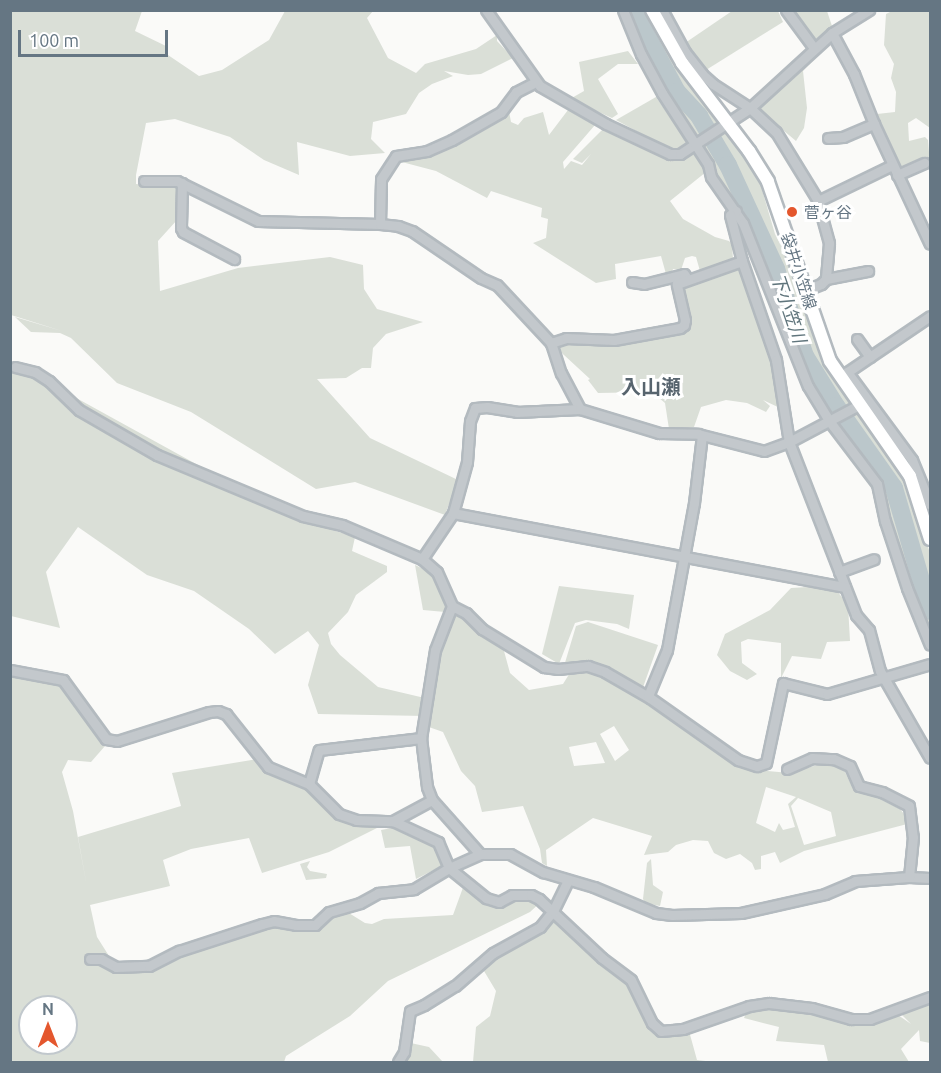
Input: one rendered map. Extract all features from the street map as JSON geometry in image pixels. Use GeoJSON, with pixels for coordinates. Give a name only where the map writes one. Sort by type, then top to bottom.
{"type":"FeatureCollection","features":[{"type":"Feature","properties":{"kind":"main road","name":"袋井小笠線"},"geometry":{"type":"LineString","coordinates":[[652,10],[682,63],[727,122],[768,182],[823,342],[859,405],[910,476],[930,538]]}},
{"type":"Feature","properties":{"kind":"street"},"geometry":{"type":"LineString","coordinates":[[486,10],[536,82],[606,124],[670,154],[680,154],[750,108],[832,33],[869,10]]}},
{"type":"Feature","properties":{"kind":"street"},"geometry":{"type":"LineString","coordinates":[[623,10],[641,54],[708,164],[711,177],[736,212],[757,253],[799,368],[830,422],[877,484],[885,521],[907,588],[930,645]]}},
{"type":"Feature","properties":{"kind":"street"},"geometry":{"type":"LineString","coordinates":[[662,10],[686,52],[702,74],[712,84],[750,108],[776,132],[818,201],[829,243],[826,279]]}},
{"type":"Feature","properties":{"kind":"street"},"geometry":{"type":"LineString","coordinates":[[786,10],[814,48]]}},
{"type":"Feature","properties":{"kind":"street"},"geometry":{"type":"LineString","coordinates":[[832,33],[854,74],[892,165],[930,244]]}},
{"type":"Feature","properties":{"kind":"street"},"geometry":{"type":"LineString","coordinates":[[380,224],[381,179],[396,156],[427,151],[452,140],[501,112],[516,92],[536,82]]}},
{"type":"Feature","properties":{"kind":"street"},"geometry":{"type":"LineString","coordinates":[[828,138],[843,136],[874,124]]}},
{"type":"Feature","properties":{"kind":"street"},"geometry":{"type":"LineString","coordinates":[[897,175],[924,163]]}},
{"type":"Feature","properties":{"kind":"street"},"geometry":{"type":"LineString","coordinates":[[818,201],[892,165]]}},
{"type":"Feature","properties":{"kind":"street"},"geometry":{"type":"LineString","coordinates":[[144,181],[177,181],[258,221],[380,224],[412,231],[481,278],[496,285],[551,344],[561,374],[580,409]]}},
{"type":"Feature","properties":{"kind":"street"},"geometry":{"type":"LineString","coordinates":[[182,183],[183,232],[234,259]]}},
{"type":"Feature","properties":{"kind":"street"},"geometry":{"type":"LineString","coordinates":[[736,212],[729,215],[742,261],[777,360],[789,442],[856,615],[869,630],[885,678],[930,758]]}},
{"type":"Feature","properties":{"kind":"street"},"geometry":{"type":"LineString","coordinates":[[551,344],[566,338],[614,340],[680,328],[684,325],[685,320],[676,289],[677,284],[742,261]]}},
{"type":"Feature","properties":{"kind":"street"},"geometry":{"type":"LineString","coordinates":[[806,290],[821,284],[826,279],[868,271]]}},
{"type":"Feature","properties":{"kind":"street"},"geometry":{"type":"LineString","coordinates":[[632,282],[644,284],[684,274],[687,279]]}},
{"type":"Feature","properties":{"kind":"street"},"geometry":{"type":"LineString","coordinates":[[930,316],[843,375],[912,460],[930,504]]}},
{"type":"Feature","properties":{"kind":"street"},"geometry":{"type":"LineString","coordinates":[[856,339],[870,357]]}},
{"type":"Feature","properties":{"kind":"street"},"geometry":{"type":"LineString","coordinates":[[15,368],[34,372],[49,381],[79,410],[157,455],[303,516],[342,525],[422,559],[437,572],[452,606],[466,613],[482,628],[544,667],[558,669],[588,666],[605,672],[648,696],[738,760],[756,766],[766,763],[783,683],[827,694],[930,664]]}},
{"type":"Feature","properties":{"kind":"street"},"geometry":{"type":"LineString","coordinates":[[422,559],[453,513],[467,462],[470,421],[475,408],[487,407],[517,412],[580,409],[659,433],[702,435],[764,451],[789,442],[859,405]]}},
{"type":"Feature","properties":{"kind":"street"},"geometry":{"type":"LineString","coordinates":[[648,696],[667,650],[685,556],[702,435]]}},
{"type":"Feature","properties":{"kind":"street"},"geometry":{"type":"LineString","coordinates":[[453,513],[845,587]]}},
{"type":"Feature","properties":{"kind":"street"},"geometry":{"type":"LineString","coordinates":[[839,572],[874,559]]}},
{"type":"Feature","properties":{"kind":"street"},"geometry":{"type":"LineString","coordinates":[[452,606],[435,650],[421,738],[427,787],[432,800],[480,854]]}},
{"type":"Feature","properties":{"kind":"street"},"geometry":{"type":"LineString","coordinates":[[10,670],[63,680],[106,739],[117,741],[218,711],[226,714],[268,767],[309,784],[339,814],[356,820],[393,821],[438,842],[449,868],[486,898],[499,902],[512,895],[531,895],[553,911],[602,958],[631,980],[652,1023],[662,1031],[682,1029],[748,1006],[769,1003],[812,1008],[851,1019],[870,1019],[930,997]]}},
{"type":"Feature","properties":{"kind":"street"},"geometry":{"type":"LineString","coordinates":[[309,784],[319,750],[421,738]]}},
{"type":"Feature","properties":{"kind":"street"},"geometry":{"type":"LineString","coordinates":[[787,769],[812,758],[834,759],[850,766],[859,786],[882,792],[909,806],[913,837],[909,877]]}},
{"type":"Feature","properties":{"kind":"street"},"geometry":{"type":"LineString","coordinates":[[393,821],[432,800]]}},
{"type":"Feature","properties":{"kind":"street"},"geometry":{"type":"LineString","coordinates":[[90,959],[101,959],[116,967],[149,966],[179,951],[274,921],[296,925],[315,925],[329,912],[360,903],[378,892],[414,889],[449,868],[480,854],[510,854],[543,872],[594,886],[656,913],[672,915],[741,913],[825,894],[855,881],[909,877],[930,878]]}},
{"type":"Feature","properties":{"kind":"street"},"geometry":{"type":"LineString","coordinates":[[398,1062],[404,1052],[410,1011],[454,986],[493,952],[540,927],[553,911],[567,880]]}},
{"type":"Feature","properties":{"kind":"shaded area"},"geometry":{"type":"Polygon","coordinates":[[[11,11],[142,11],[135,31],[168,47],[168,55],[199,76],[222,70],[269,40],[285,11],[373,11],[367,18],[388,58],[416,73],[425,64],[476,49],[497,35],[497,41],[513,58],[481,74],[468,75],[444,71],[453,76],[432,84],[419,93],[406,114],[373,122],[371,139],[385,153],[350,156],[297,142],[299,175],[264,160],[230,137],[175,119],[146,123],[136,175],[136,184],[176,188],[177,220],[158,241],[160,291],[238,268],[330,257],[363,265],[364,289],[377,309],[423,322],[386,334],[373,348],[371,368],[362,368],[346,378],[317,379],[370,438],[458,480],[445,515],[355,482],[316,489],[191,412],[117,383],[71,338],[60,333],[31,332],[15,317],[62,331],[11,315],[11,11]]]}},
{"type":"Feature","properties":{"kind":"shaded area"},"geometry":{"type":"Polygon","coordinates":[[[627,11],[646,11],[653,31],[714,119],[755,166],[775,234],[796,276],[819,346],[862,422],[904,474],[930,553],[930,637],[907,588],[883,488],[868,461],[830,415],[804,368],[743,215],[714,177],[706,154],[657,75],[627,11]]]}},
{"type":"Feature","properties":{"kind":"shaded area"},"geometry":{"type":"Polygon","coordinates":[[[732,11],[778,11],[783,22],[706,70],[685,43],[732,11]]]}},
{"type":"Feature","properties":{"kind":"shaded area"},"geometry":{"type":"Polygon","coordinates":[[[794,11],[827,11],[832,26],[815,40],[794,11]]]}},
{"type":"Feature","properties":{"kind":"shaded area"},"geometry":{"type":"Polygon","coordinates":[[[892,11],[930,11],[930,128],[916,118],[908,123],[909,141],[925,137],[928,140],[930,164],[924,163],[901,168],[877,114],[895,112],[896,92],[891,78],[894,64],[884,45],[886,14],[892,11]]]}},
{"type":"Feature","properties":{"kind":"shaded area"},"geometry":{"type":"Polygon","coordinates":[[[829,36],[830,43],[803,71],[807,108],[804,128],[796,141],[759,110],[829,36]]]}},
{"type":"Feature","properties":{"kind":"shaded area"},"geometry":{"type":"Polygon","coordinates":[[[628,51],[638,64],[618,64],[598,79],[618,114],[612,118],[570,99],[584,91],[579,62],[628,51]]]}},
{"type":"Feature","properties":{"kind":"shaded area"},"geometry":{"type":"Polygon","coordinates":[[[656,97],[687,142],[678,150],[664,146],[616,120],[656,97]]]}},
{"type":"Feature","properties":{"kind":"shaded area"},"geometry":{"type":"Polygon","coordinates":[[[508,106],[511,122],[518,125],[524,118],[543,112],[549,135],[568,110],[595,125],[563,162],[564,169],[571,161],[582,165],[591,154],[582,163],[573,159],[602,130],[675,159],[691,146],[708,164],[706,172],[670,201],[683,219],[715,237],[729,241],[732,244],[733,259],[700,271],[696,257],[692,256],[685,258],[681,270],[673,269],[672,272],[666,274],[661,256],[615,264],[616,279],[596,283],[533,243],[546,238],[548,219],[541,217],[542,208],[491,191],[487,198],[436,171],[398,161],[402,156],[418,156],[508,106]]]}},
{"type":"Feature","properties":{"kind":"shaded area"},"geometry":{"type":"Polygon","coordinates":[[[740,267],[760,329],[766,330],[782,409],[763,400],[770,406],[766,412],[747,403],[726,400],[701,407],[694,427],[669,429],[665,403],[652,392],[598,393],[588,380],[590,379],[551,343],[691,328],[682,285],[740,267]]]}},
{"type":"Feature","properties":{"kind":"shaded area"},"geometry":{"type":"Polygon","coordinates":[[[11,362],[301,520],[355,537],[352,551],[387,566],[387,572],[356,595],[348,612],[328,633],[331,644],[340,655],[378,687],[429,699],[435,650],[451,609],[501,640],[510,673],[529,690],[563,684],[573,668],[564,666],[576,626],[588,622],[658,645],[641,693],[756,770],[790,773],[824,763],[843,768],[851,784],[900,809],[911,823],[804,851],[780,863],[775,852],[761,856],[761,869],[755,870],[752,863],[740,854],[726,859],[714,853],[708,841],[693,840],[676,845],[668,852],[644,855],[652,836],[593,818],[546,850],[547,866],[542,863],[540,849],[523,806],[482,812],[475,786],[461,771],[443,732],[426,726],[425,716],[318,714],[308,685],[319,645],[308,631],[275,654],[249,629],[194,591],[147,575],[78,527],[46,572],[60,628],[11,616],[11,362]],[[614,726],[600,734],[615,761],[629,750],[614,726]],[[596,742],[569,747],[574,766],[605,763],[596,742]],[[766,787],[756,823],[775,832],[779,823],[783,830],[795,827],[788,804],[796,797],[766,787]],[[798,798],[791,806],[804,845],[836,836],[831,812],[798,798]]]}},
{"type":"Feature","properties":{"kind":"shaded area"},"geometry":{"type":"Polygon","coordinates":[[[415,565],[432,573],[448,605],[445,612],[423,610],[415,565]]]}},
{"type":"Feature","properties":{"kind":"shaded area"},"geometry":{"type":"Polygon","coordinates":[[[559,586],[634,595],[629,629],[617,624],[586,620],[575,623],[559,664],[542,654],[559,586]]]}},
{"type":"Feature","properties":{"kind":"shaded area"},"geometry":{"type":"Polygon","coordinates":[[[808,587],[837,591],[848,605],[850,641],[827,642],[821,659],[792,656],[781,678],[781,643],[748,639],[741,642],[742,663],[757,674],[747,680],[730,671],[717,655],[725,634],[770,610],[791,588],[808,587]]]}},
{"type":"Feature","properties":{"kind":"shaded area"},"geometry":{"type":"Polygon","coordinates":[[[10,671],[63,680],[105,746],[91,762],[68,760],[62,772],[73,811],[87,887],[78,837],[181,806],[172,773],[258,759],[309,784],[334,813],[379,827],[329,852],[262,873],[249,838],[191,849],[163,860],[170,886],[90,905],[97,937],[116,967],[148,966],[272,922],[315,925],[331,911],[344,910],[365,923],[372,924],[384,919],[453,915],[465,882],[495,902],[512,895],[542,901],[530,912],[388,981],[350,1016],[286,1056],[284,1062],[11,1062],[10,671]]]}},
{"type":"Feature","properties":{"kind":"shaded area"},"geometry":{"type":"Polygon","coordinates":[[[392,828],[436,847],[442,866],[416,879],[410,846],[385,848],[381,830],[392,828]]]}},
{"type":"Feature","properties":{"kind":"shaded area"},"geometry":{"type":"Polygon","coordinates":[[[651,859],[653,885],[663,892],[660,906],[645,903],[643,899],[647,863],[651,859]]]}},
{"type":"Feature","properties":{"kind":"shaded area"},"geometry":{"type":"Polygon","coordinates":[[[310,861],[307,867],[310,871],[327,874],[326,878],[306,880],[300,864],[310,861]]]}},
{"type":"Feature","properties":{"kind":"shaded area"},"geometry":{"type":"Polygon","coordinates":[[[554,914],[629,981],[660,1032],[689,1031],[697,1060],[714,1062],[473,1062],[476,1027],[490,1016],[496,991],[481,966],[519,943],[554,914]]]}},
{"type":"Feature","properties":{"kind":"shaded area"},"geometry":{"type":"Polygon","coordinates":[[[930,999],[930,1043],[920,1041],[919,1030],[901,1049],[909,1062],[828,1062],[824,1045],[776,1041],[779,1027],[744,1018],[749,1006],[788,1005],[872,1019],[898,1015],[911,1024],[899,1012],[930,999]]]}},
{"type":"Feature","properties":{"kind":"shaded area"},"geometry":{"type":"Polygon","coordinates":[[[406,1042],[429,1047],[443,1062],[398,1062],[406,1042]]]}},
{"type":"Feature","properties":{"kind":"waterway","name":"下小笠川"},"geometry":{"type":"LineString","coordinates":[[633,10],[677,92],[699,116],[728,165],[776,269],[805,356],[836,406],[894,488],[930,611]]}},
{"type":"Feature","properties":{"kind":"place","name":"菅ヶ谷"},"geometry":{"type":"Point","coordinates":[792,212]}},
{"type":"Feature","properties":{"kind":"district","name":"入山瀬"},"geometry":{"type":"Point","coordinates":[651,386]}}]}
